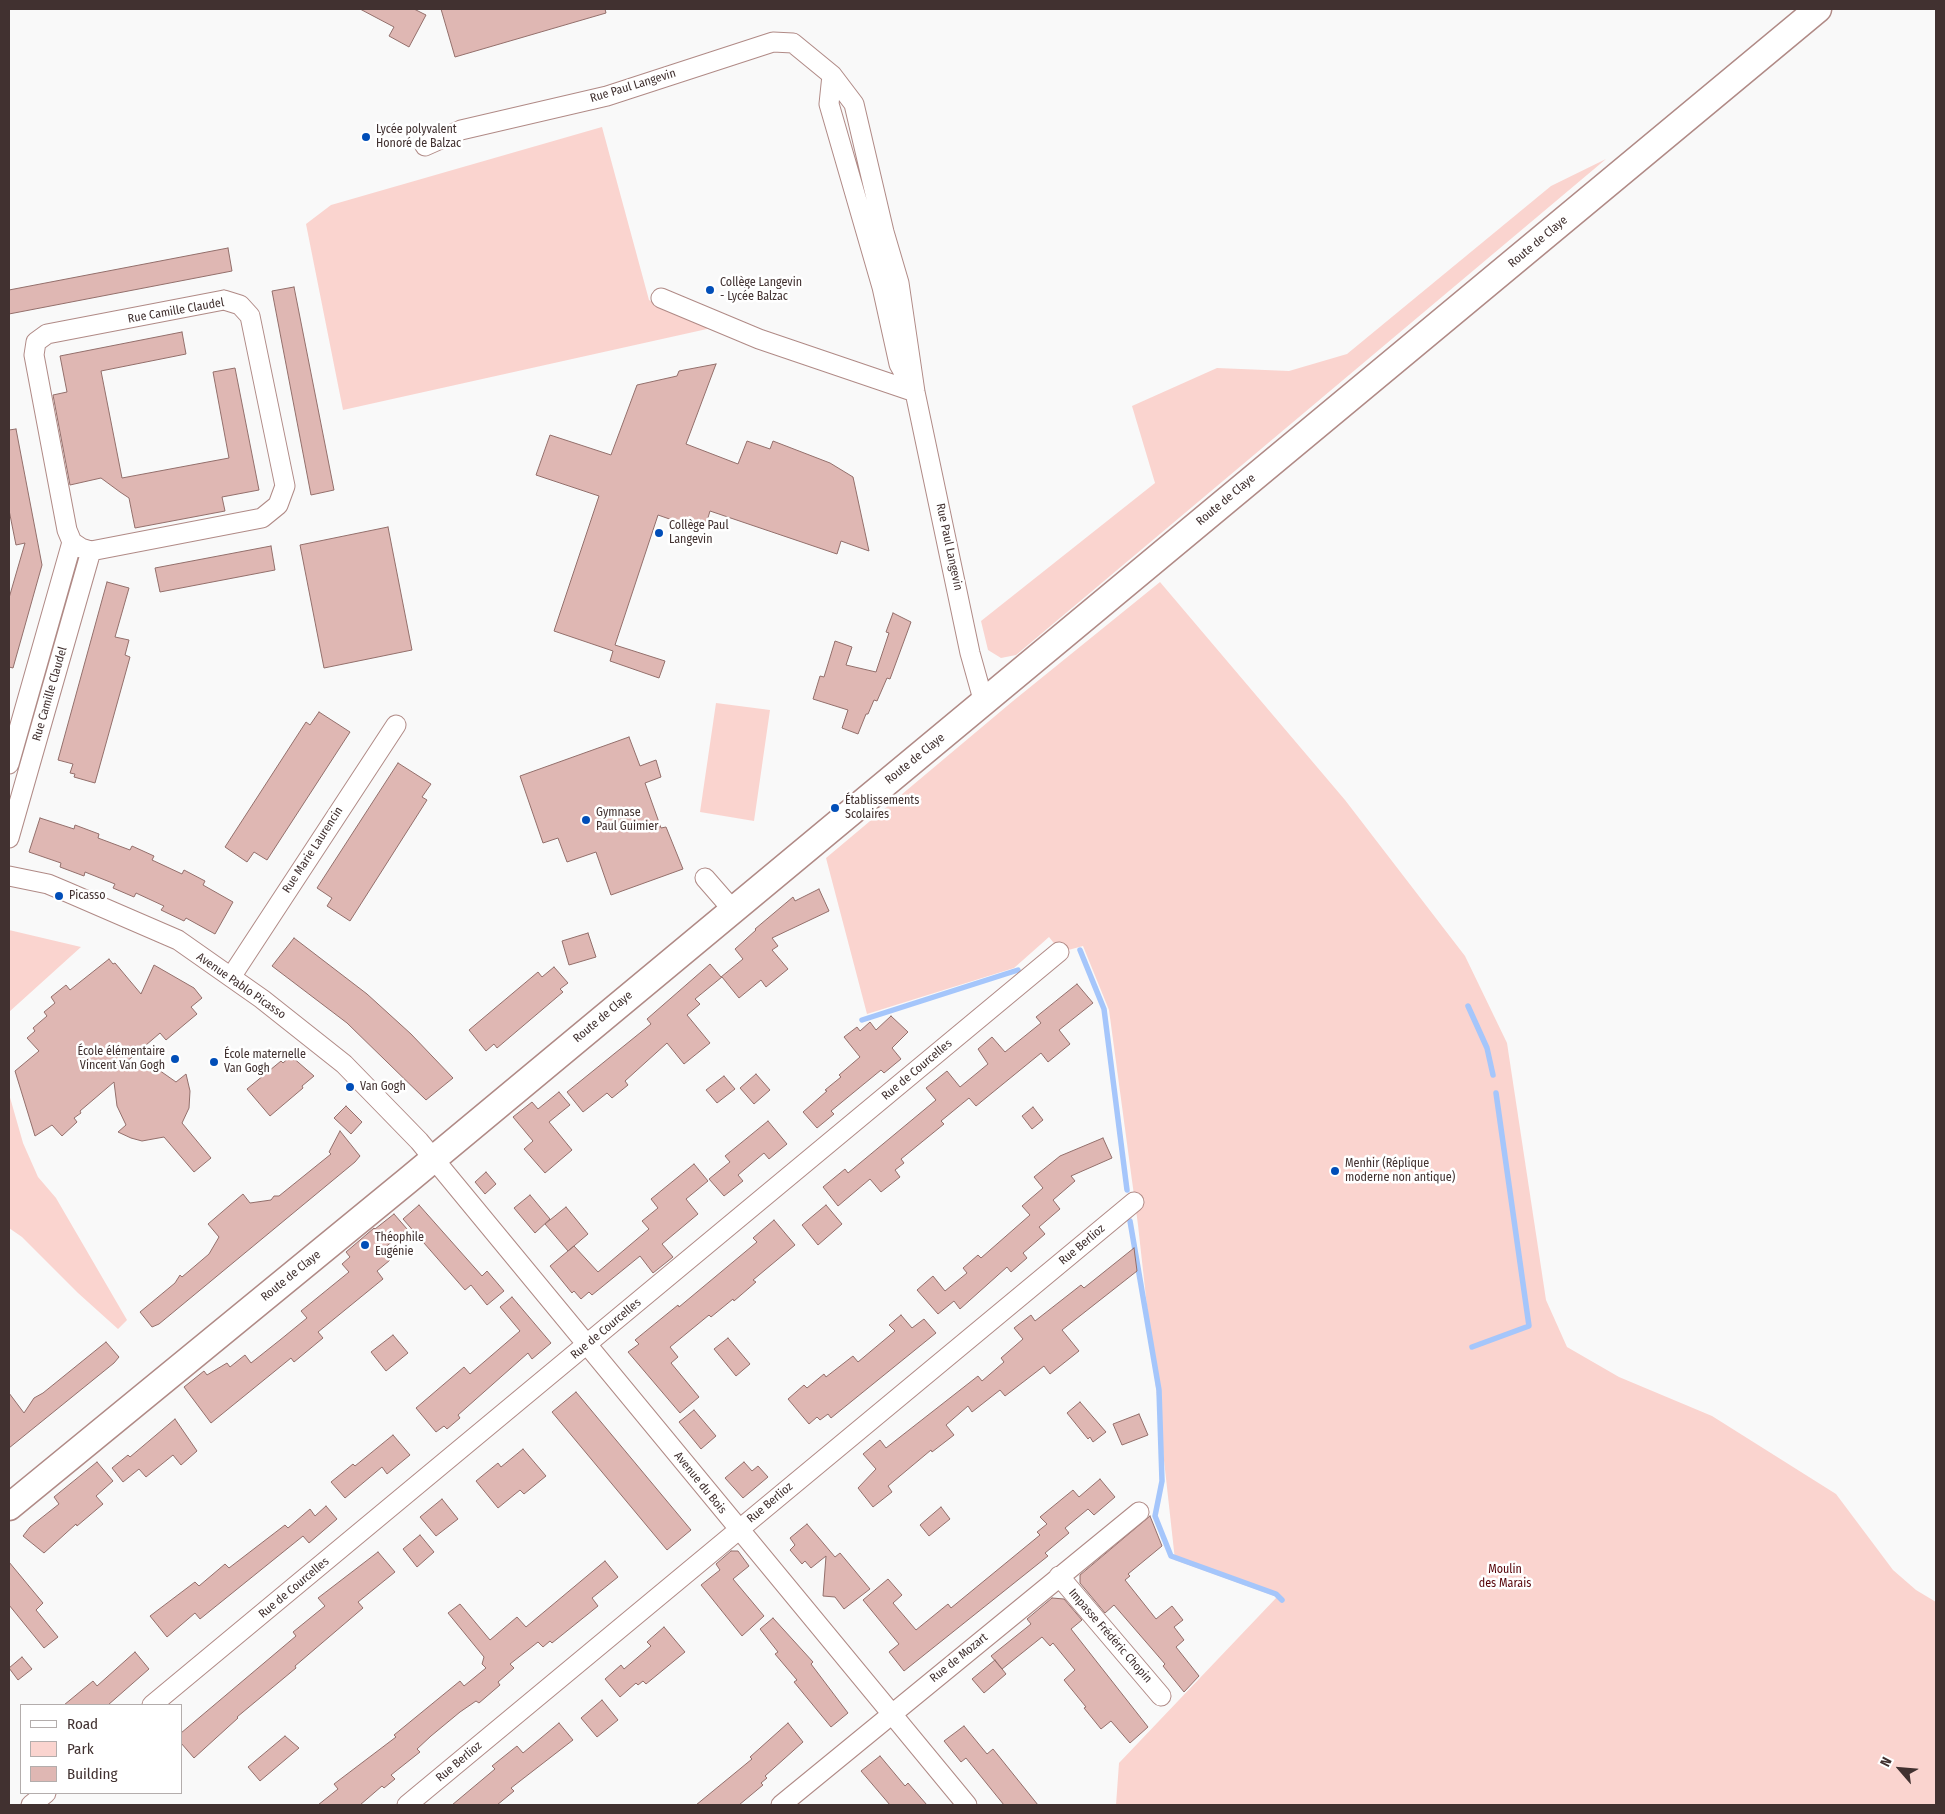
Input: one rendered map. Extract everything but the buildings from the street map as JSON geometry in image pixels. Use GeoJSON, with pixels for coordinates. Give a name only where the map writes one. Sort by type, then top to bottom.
{"type":"FeatureCollection","features":[{"type":"Feature","properties":{"kind":"main road","name":"Route de Claye"},"geometry":{"type":"LineString","coordinates":[[9,1507],[984,703],[1818,9]]}},
{"type":"Feature","properties":{"kind":"street","name":"Rue Paul Langevin"},"geometry":{"type":"LineString","coordinates":[[425,146],[461,130],[607,96],[773,42],[793,43],[832,74],[854,104],[884,232],[899,282],[915,392],[970,653],[984,703]]}},
{"type":"Feature","properties":{"kind":"street"},"geometry":{"type":"LineString","coordinates":[[661,298],[697,311],[752,337],[915,392]]}},
{"type":"Feature","properties":{"kind":"street","name":"Rue Camille Claudel"},"geometry":{"type":"LineString","coordinates":[[9,764],[72,542],[67,530],[34,355],[36,342],[47,334],[224,300],[240,305],[250,316],[285,486],[278,505],[262,518],[91,551],[9,838]]}},
{"type":"Feature","properties":{"kind":"street"},"geometry":{"type":"LineString","coordinates":[[72,542],[91,551]]}},
{"type":"Feature","properties":{"kind":"street","name":"Rue Marie Laurencin"},"geometry":{"type":"LineString","coordinates":[[232,977],[396,724]]}},
{"type":"Feature","properties":{"kind":"street","name":"Avenue Pablo Picasso"},"geometry":{"type":"LineString","coordinates":[[9,876],[48,884],[117,912],[178,940],[232,977],[344,1064],[419,1141],[433,1159]]}},
{"type":"Feature","properties":{"kind":"street"},"geometry":{"type":"LineString","coordinates":[[705,878],[732,909]]}},
{"type":"Feature","properties":{"kind":"street","name":"Rue de Courcelles"},"geometry":{"type":"LineString","coordinates":[[153,1704],[1059,952]]}},
{"type":"Feature","properties":{"kind":"street","name":"Avenue du Bois"},"geometry":{"type":"LineString","coordinates":[[433,1159],[967,1805]]}},
{"type":"Feature","properties":{"kind":"street","name":"Rue Berlioz"},"geometry":{"type":"LineString","coordinates":[[407,1805],[1134,1202]]}},
{"type":"Feature","properties":{"kind":"street","name":"Rue de Mozart"},"geometry":{"type":"LineString","coordinates":[[781,1805],[891,1713],[1139,1512]]}},
{"type":"Feature","properties":{"kind":"street","name":"Impasse Frédéric Chopin"},"geometry":{"type":"LineString","coordinates":[[1059,1576],[1161,1696]]}},
{"type":"Feature","properties":{"kind":"street"},"geometry":{"type":"LineString","coordinates":[[31,1805],[45,1794]]}},
{"type":"Feature","properties":{"kind":"green space"},"geometry":{"type":"Polygon","coordinates":[[[602,127],[649,300],[657,305],[716,327],[343,410],[306,224],[331,205],[602,127]]]}},
{"type":"Feature","properties":{"kind":"green space"},"geometry":{"type":"Polygon","coordinates":[[[1606,159],[1016,655],[1001,658],[988,650],[981,621],[1155,483],[1132,406],[1217,368],[1289,371],[1347,354],[1551,186],[1606,159]]]}},
{"type":"Feature","properties":{"kind":"green space","name":"Moulin des Marais"},"geometry":{"type":"Polygon","coordinates":[[[1160,582],[1345,800],[1465,956],[1507,1043],[1546,1300],[1567,1347],[1619,1377],[1712,1416],[1836,1494],[1893,1570],[1916,1590],[1936,1602],[1936,1805],[1116,1805],[1119,1763],[1277,1597],[1175,1560],[1138,1225],[1109,1010],[1083,946],[1061,952],[1049,937],[1014,968],[867,1014],[826,858],[1013,701],[1160,582]]]}},
{"type":"Feature","properties":{"kind":"green space"},"geometry":{"type":"Polygon","coordinates":[[[716,703],[770,710],[754,821],[700,812],[716,703]]]}},
{"type":"Feature","properties":{"kind":"green space"},"geometry":{"type":"Polygon","coordinates":[[[9,930],[81,947],[9,1012],[9,930]]]}},
{"type":"Feature","properties":{"kind":"green space"},"geometry":{"type":"Polygon","coordinates":[[[9,1094],[23,1143],[38,1177],[56,1198],[127,1320],[118,1329],[78,1293],[22,1237],[9,1228],[9,1094]]]}},
{"type":"Feature","properties":{"kind":"waterway"},"geometry":{"type":"LineString","coordinates":[[1080,950],[1104,1009],[1127,1190]]}},
{"type":"Feature","properties":{"kind":"waterway"},"geometry":{"type":"LineString","coordinates":[[862,1020],[1018,970]]}},
{"type":"Feature","properties":{"kind":"waterway"},"geometry":{"type":"LineString","coordinates":[[1468,1006],[1487,1048],[1493,1075]]}},
{"type":"Feature","properties":{"kind":"waterway"},"geometry":{"type":"LineString","coordinates":[[1472,1347],[1529,1326],[1496,1093]]}},
{"type":"Feature","properties":{"kind":"waterway"},"geometry":{"type":"LineString","coordinates":[[1130,1221],[1159,1390],[1162,1481],[1155,1516],[1171,1556],[1276,1594],[1282,1600]]}},
{"type":"Feature","properties":{"kind":"place","name":"Lycée polyvalent Honoré de Balzac"},"geometry":{"type":"Point","coordinates":[366,137]}},
{"type":"Feature","properties":{"kind":"place","name":"Collège Langevin - Lycée Balzac"},"geometry":{"type":"Point","coordinates":[710,290]}},
{"type":"Feature","properties":{"kind":"place","name":"Collège Paul Langevin"},"geometry":{"type":"Point","coordinates":[659,533]}},
{"type":"Feature","properties":{"kind":"place","name":"Établissements Scolaires"},"geometry":{"type":"Point","coordinates":[835,808]}},
{"type":"Feature","properties":{"kind":"place","name":"Gymnase Paul Guimier"},"geometry":{"type":"Point","coordinates":[586,820]}},
{"type":"Feature","properties":{"kind":"place","name":"Picasso"},"geometry":{"type":"Point","coordinates":[59,896]}},
{"type":"Feature","properties":{"kind":"place","name":"École élémentaire Vincent Van Gogh"},"geometry":{"type":"Point","coordinates":[175,1059]}},
{"type":"Feature","properties":{"kind":"place","name":"École maternelle Van Gogh"},"geometry":{"type":"Point","coordinates":[214,1062]}},
{"type":"Feature","properties":{"kind":"place","name":"Van Gogh"},"geometry":{"type":"Point","coordinates":[350,1087]}},
{"type":"Feature","properties":{"kind":"place","name":"Menhir (Réplique moderne non antique)"},"geometry":{"type":"Point","coordinates":[1335,1171]}},
{"type":"Feature","properties":{"kind":"place","name":"Théophile Eugénie"},"geometry":{"type":"Point","coordinates":[365,1245]}}]}
